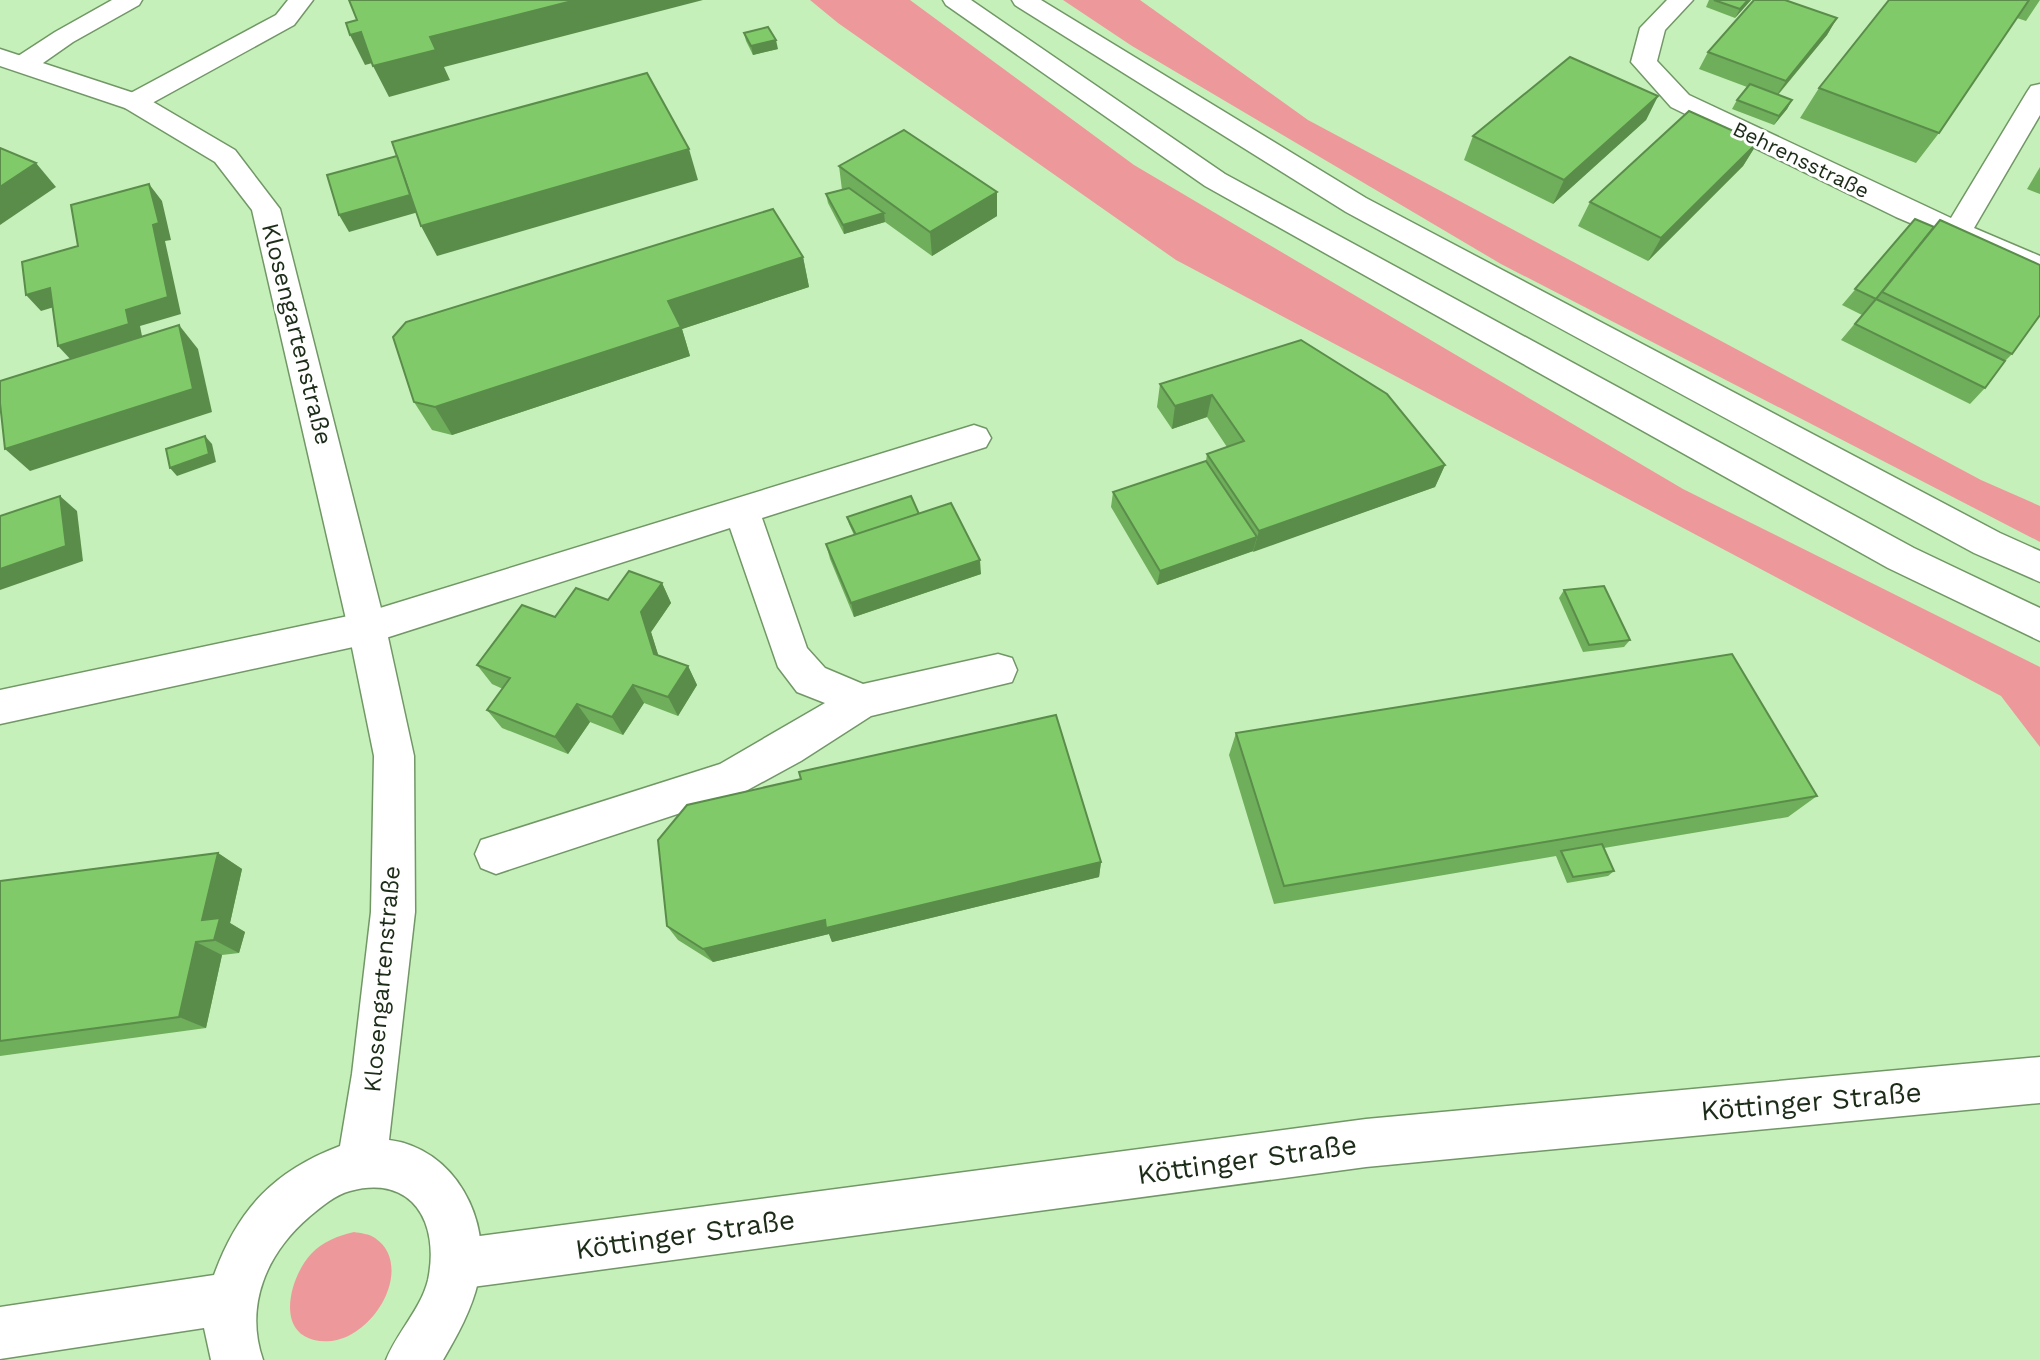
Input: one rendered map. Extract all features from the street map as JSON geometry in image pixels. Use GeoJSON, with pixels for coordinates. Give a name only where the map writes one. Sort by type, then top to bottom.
{"type":"FeatureCollection","features":[{"type":"Feature","properties":{"kind":"main road"},"geometry":{"type":"LineString","coordinates":[[9,62],[64,37],[130,0]]}},
{"type":"Feature","properties":{"kind":"main road"},"geometry":{"type":"LineString","coordinates":[[134,102],[285,20],[301,0]]}},
{"type":"Feature","properties":{"kind":"main road"},"geometry":{"type":"LineString","coordinates":[[955,0],[1215,180],[1901,558],[2040,625]]}},
{"type":"Feature","properties":{"kind":"main road"},"geometry":{"type":"LineString","coordinates":[[1024,0],[1356,205],[1987,543],[2040,567]]}},
{"type":"Feature","properties":{"kind":"main road","name":"Behrensstraße"},"geometry":{"type":"LineString","coordinates":[[1681,0],[1653,28],[1644,62],[1680,102],[1957,233],[2040,268]]}},
{"type":"Feature","properties":{"kind":"main road","name":"Klosengartenstraße"},"geometry":{"type":"LineString","coordinates":[[9,62],[134,102],[225,156],[266,209],[367,628],[394,756],[393,899],[374,1074],[361,1164]]}},
{"type":"Feature","properties":{"kind":"main road"},"geometry":{"type":"LineString","coordinates":[[1957,233],[2040,92]]}},
{"type":"Feature","properties":{"kind":"main road"},"geometry":{"type":"LineString","coordinates":[[0,708],[367,628],[974,438]]}},
{"type":"Feature","properties":{"kind":"main road"},"geometry":{"type":"LineString","coordinates":[[742,511],[791,656],[811,680],[862,701]]}},
{"type":"Feature","properties":{"kind":"main road"},"geometry":{"type":"LineString","coordinates":[[496,854],[730,779],[787,748],[862,701],[998,670]]}},
{"type":"Feature","properties":{"kind":"main road","name":"Köttinger Straße"},"geometry":{"type":"LineString","coordinates":[[457,1264],[1366,1143],[2040,1080]]}},
{"type":"Feature","properties":{"kind":"main road"},"geometry":{"type":"LineString","coordinates":[[237,1360],[230,1344],[231,1298],[248,1251],[279,1209],[318,1179],[361,1164],[401,1167],[433,1186],[453,1220],[457,1264],[443,1314],[412,1360]]}},
{"type":"Feature","properties":{"kind":"main road"},"geometry":{"type":"LineString","coordinates":[[0,1333],[231,1298]]}},
{"type":"Feature","properties":{"kind":"shaded area"},"geometry":{"type":"Polygon","coordinates":[[[810,0],[910,0],[1134,165],[1683,489],[2040,667],[2040,747],[2001,696],[1176,260],[838,23],[810,0]]]}},
{"type":"Feature","properties":{"kind":"shaded area"},"geometry":{"type":"Polygon","coordinates":[[[1063,0],[1140,0],[1308,120],[1981,480],[2040,506],[2040,542],[1501,264],[1132,46],[1063,0]]]}},
{"type":"Feature","properties":{"kind":"shaded area"},"geometry":{"type":"Polygon","coordinates":[[[354,1232],[375,1238],[387,1252],[391,1268],[389,1287],[381,1305],[368,1321],[352,1334],[334,1341],[314,1340],[302,1334],[294,1325],[290,1314],[293,1287],[311,1254],[337,1237],[354,1232]]]}},
{"type":"Feature","properties":{"kind":"building"},"geometry":{"type":"Polygon","coordinates":[[[349,0],[576,0],[430,37],[436,50],[373,66],[361,32],[350,35],[346,23],[357,20],[349,0]]]}},
{"type":"Feature","properties":{"kind":"building"},"geometry":{"type":"Polygon","coordinates":[[[1714,0],[1748,0],[1740,9],[1714,0]]]}},
{"type":"Feature","properties":{"kind":"building"},"geometry":{"type":"Polygon","coordinates":[[[1754,0],[1785,0],[1837,18],[1786,81],[1708,52],[1754,0]]]}},
{"type":"Feature","properties":{"kind":"building"},"geometry":{"type":"Polygon","coordinates":[[[1889,0],[2029,0],[1939,133],[1819,88],[1889,0]]]}},
{"type":"Feature","properties":{"kind":"building"},"geometry":{"type":"Polygon","coordinates":[[[768,27],[776,40],[751,46],[744,33],[768,27]]]}},
{"type":"Feature","properties":{"kind":"building"},"geometry":{"type":"Polygon","coordinates":[[[1570,57],[1658,96],[1564,180],[1473,136],[1570,57]]]}},
{"type":"Feature","properties":{"kind":"building"},"geometry":{"type":"Polygon","coordinates":[[[647,73],[689,149],[421,226],[392,142],[647,73]]]}},
{"type":"Feature","properties":{"kind":"building"},"geometry":{"type":"Polygon","coordinates":[[[1750,84],[1792,100],[1779,116],[1737,100],[1750,84]]]}},
{"type":"Feature","properties":{"kind":"building"},"geometry":{"type":"Polygon","coordinates":[[[1689,111],[1758,142],[1661,238],[1590,202],[1689,111]]]}},
{"type":"Feature","properties":{"kind":"building"},"geometry":{"type":"Polygon","coordinates":[[[904,130],[997,192],[930,232],[839,166],[904,130]]]}},
{"type":"Feature","properties":{"kind":"building"},"geometry":{"type":"Polygon","coordinates":[[[0,148],[36,163],[0,187],[0,148]]]}},
{"type":"Feature","properties":{"kind":"building"},"geometry":{"type":"Polygon","coordinates":[[[397,156],[410,195],[339,215],[327,175],[397,156]]]}},
{"type":"Feature","properties":{"kind":"building"},"geometry":{"type":"Polygon","coordinates":[[[149,184],[159,223],[153,225],[168,297],[126,310],[129,324],[58,346],[50,288],[26,295],[22,262],[78,246],[71,205],[149,184]]]}},
{"type":"Feature","properties":{"kind":"building"},"geometry":{"type":"Polygon","coordinates":[[[849,188],[884,213],[843,225],[826,194],[849,188]]]}},
{"type":"Feature","properties":{"kind":"building"},"geometry":{"type":"Polygon","coordinates":[[[773,209],[803,257],[668,301],[681,327],[435,407],[414,402],[393,337],[406,322],[773,209]]]}},
{"type":"Feature","properties":{"kind":"building"},"geometry":{"type":"Polygon","coordinates":[[[1915,219],[1934,227],[1876,299],[1855,289],[1915,219]]]}},
{"type":"Feature","properties":{"kind":"building"},"geometry":{"type":"Polygon","coordinates":[[[1940,220],[2040,265],[2040,315],[2012,354],[1882,292],[1940,220]]]}},
{"type":"Feature","properties":{"kind":"building"},"geometry":{"type":"Polygon","coordinates":[[[1876,299],[2005,361],[1985,388],[1855,324],[1876,299]]]}},
{"type":"Feature","properties":{"kind":"building"},"geometry":{"type":"Polygon","coordinates":[[[179,325],[193,389],[5,449],[0,381],[179,325]]]}},
{"type":"Feature","properties":{"kind":"building"},"geometry":{"type":"Polygon","coordinates":[[[1301,340],[1387,394],[1445,465],[1259,531],[1207,454],[1244,441],[1212,395],[1175,406],[1160,384],[1301,340]]]}},
{"type":"Feature","properties":{"kind":"building"},"geometry":{"type":"Polygon","coordinates":[[[205,436],[209,454],[170,468],[166,449],[205,436]]]}},
{"type":"Feature","properties":{"kind":"building"},"geometry":{"type":"Polygon","coordinates":[[[1206,461],[1257,537],[1160,571],[1113,492],[1206,461]]]}},
{"type":"Feature","properties":{"kind":"building"},"geometry":{"type":"Polygon","coordinates":[[[60,496],[66,546],[0,569],[0,516],[60,496]]]}},
{"type":"Feature","properties":{"kind":"building"},"geometry":{"type":"Polygon","coordinates":[[[911,496],[919,514],[856,535],[847,517],[911,496]]]}},
{"type":"Feature","properties":{"kind":"building"},"geometry":{"type":"Polygon","coordinates":[[[951,503],[980,560],[851,603],[826,544],[951,503]]]}},
{"type":"Feature","properties":{"kind":"building"},"geometry":{"type":"Polygon","coordinates":[[[629,571],[662,583],[641,612],[654,654],[688,666],[668,697],[633,685],[612,717],[577,704],[555,737],[487,710],[510,678],[477,665],[522,605],[555,617],[576,588],[608,600],[629,571]]]}},
{"type":"Feature","properties":{"kind":"building"},"geometry":{"type":"Polygon","coordinates":[[[1604,586],[1630,640],[1589,645],[1564,590],[1604,586]]]}},
{"type":"Feature","properties":{"kind":"building"},"geometry":{"type":"Polygon","coordinates":[[[1732,654],[1817,796],[1284,886],[1236,733],[1732,654]]]}},
{"type":"Feature","properties":{"kind":"building"},"geometry":{"type":"Polygon","coordinates":[[[1056,715],[1101,862],[826,928],[825,920],[703,949],[667,926],[658,840],[687,805],[801,779],[799,772],[1056,715]]]}},
{"type":"Feature","properties":{"kind":"building"},"geometry":{"type":"Polygon","coordinates":[[[1602,844],[1614,871],[1573,877],[1561,851],[1602,844]]]}},
{"type":"Feature","properties":{"kind":"building"},"geometry":{"type":"Polygon","coordinates":[[[218,853],[202,920],[220,918],[214,940],[196,942],[179,1017],[0,1041],[0,881],[218,853]]]}}]}
